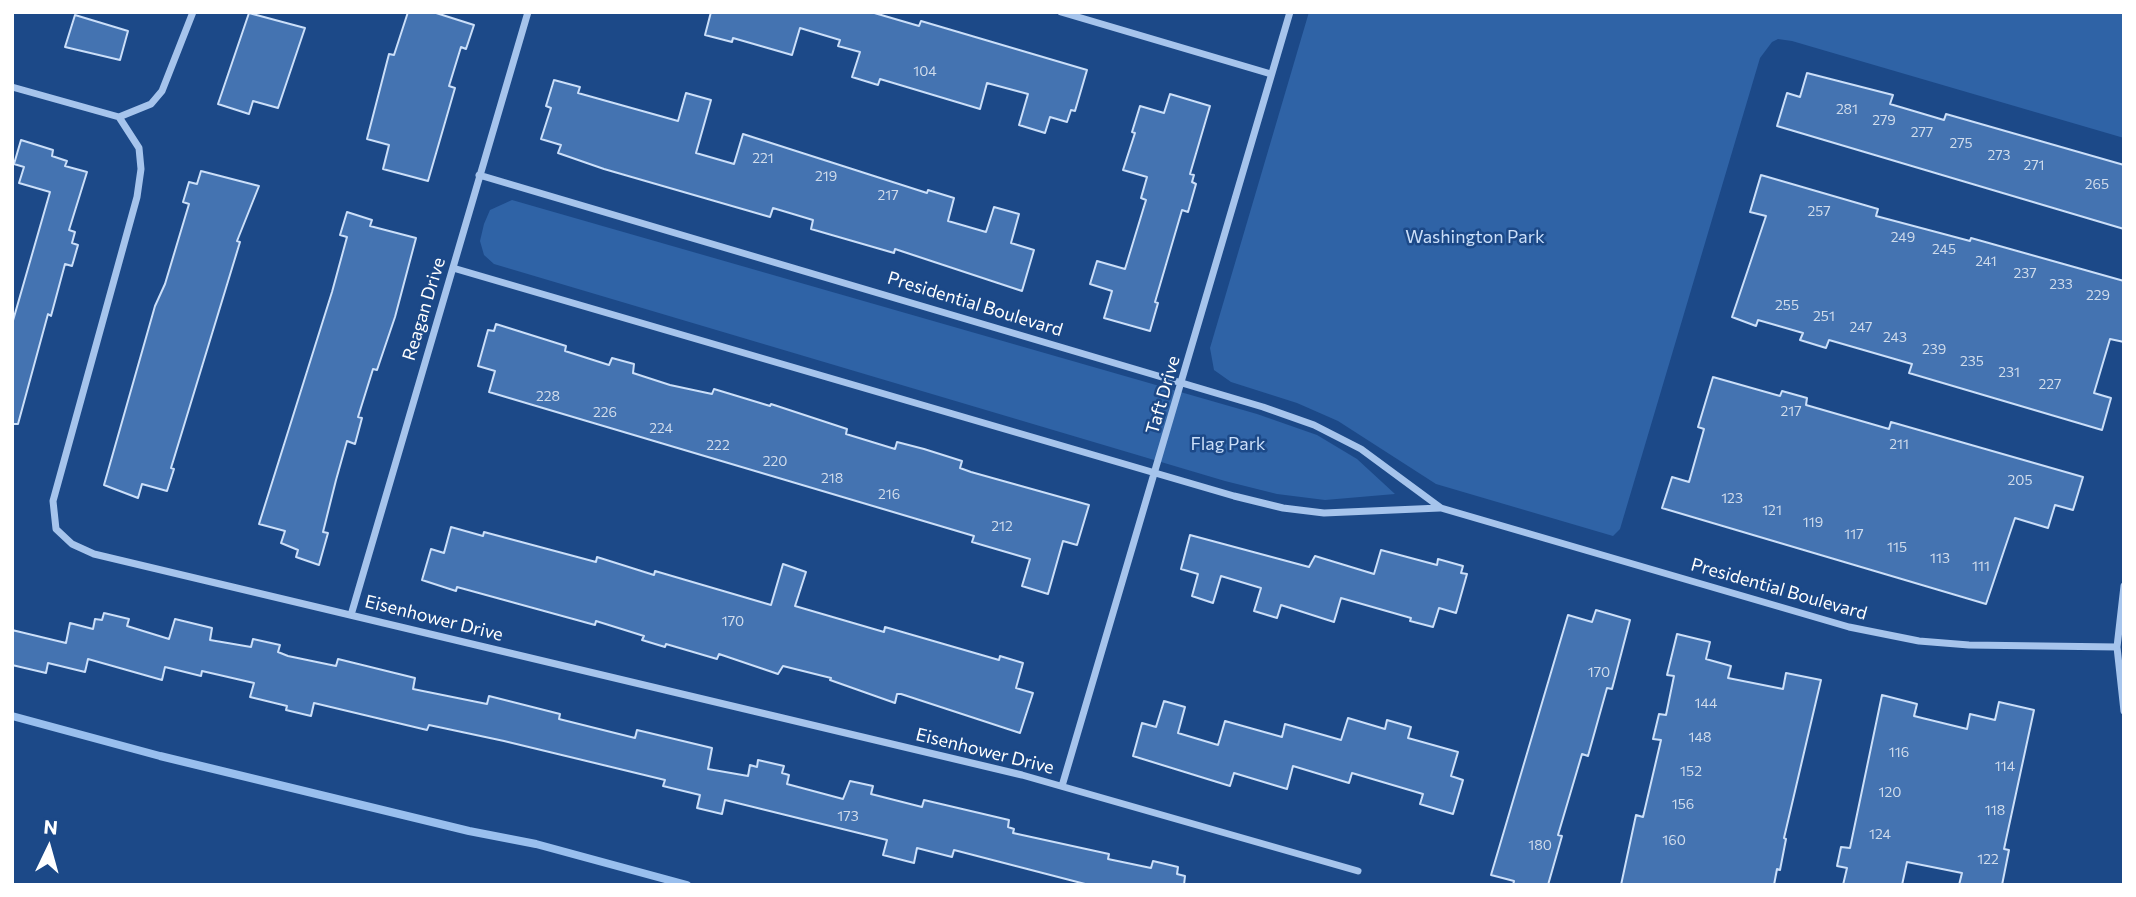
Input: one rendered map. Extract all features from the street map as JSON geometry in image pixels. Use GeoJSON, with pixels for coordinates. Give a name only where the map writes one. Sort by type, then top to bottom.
{"type":"FeatureCollection","features":[{"type":"Feature","properties":{"kind":"street"},"geometry":{"type":"LineString","coordinates":[[12,87],[119,117],[151,104],[162,91],[193,12]]}},
{"type":"Feature","properties":{"kind":"street","name":"Reagan Drive"},"geometry":{"type":"LineString","coordinates":[[351,615],[528,12]]}},
{"type":"Feature","properties":{"kind":"street"},"geometry":{"type":"LineString","coordinates":[[1061,12],[1271,74]]}},
{"type":"Feature","properties":{"kind":"street","name":"Taft Drive"},"geometry":{"type":"LineString","coordinates":[[1062,786],[1157,473],[1290,12]]}},
{"type":"Feature","properties":{"kind":"street","name":"Eisenhower Drive"},"geometry":{"type":"LineString","coordinates":[[119,117],[139,148],[137,197],[52,501],[56,528],[72,544],[94,554],[1062,786],[1358,871]]}},
{"type":"Feature","properties":{"kind":"street","name":"Presidential Boulevard"},"geometry":{"type":"LineString","coordinates":[[479,175],[1182,383],[1314,425],[1361,449],[1441,508]]}},
{"type":"Feature","properties":{"kind":"street","name":"Presidential Boulevard"},"geometry":{"type":"LineString","coordinates":[[453,268],[1234,496],[1297,510],[1346,513],[1441,508],[1872,632],[1919,641],[1969,645],[2117,647]]}},
{"type":"Feature","properties":{"kind":"street"},"geometry":{"type":"LineString","coordinates":[[2124,586],[2117,647],[2124,710]]}},
{"type":"Feature","properties":{"kind":"green space","name":"Washington Park"},"geometry":{"type":"Polygon","coordinates":[[[1309,12],[2124,12],[2124,138],[1792,41],[1778,39],[1772,42],[1760,58],[1620,529],[1613,536],[1436,484],[1338,421],[1297,403],[1231,382],[1214,370],[1210,348],[1309,12]]]}},
{"type":"Feature","properties":{"kind":"green space","name":"Flag Park"},"geometry":{"type":"Polygon","coordinates":[[[512,200],[1257,414],[1317,435],[1357,459],[1395,494],[1325,500],[1277,494],[1225,481],[494,264],[484,255],[480,241],[484,224],[490,210],[512,200]]]}},
{"type":"Feature","properties":{"kind":"building"},"geometry":{"type":"Polygon","coordinates":[[[408,12],[433,12],[474,25],[466,49],[461,47],[449,86],[455,88],[428,181],[383,169],[389,145],[367,139],[389,54],[394,55],[408,12]]]}},
{"type":"Feature","properties":{"kind":"building"},"geometry":{"type":"Polygon","coordinates":[[[711,12],[871,12],[919,26],[921,21],[1087,70],[1075,111],[1071,110],[1067,122],[1050,117],[1045,133],[1019,125],[1028,94],[987,83],[980,109],[880,79],[878,85],[852,77],[860,52],[838,46],[840,40],[800,28],[792,55],[733,38],[732,42],[705,35],[711,12]]]}},
{"type":"Feature","properties":{"kind":"building"},"geometry":{"type":"Polygon","coordinates":[[[249,13],[305,28],[278,108],[253,101],[249,114],[218,104],[249,13]]]}},
{"type":"Feature","properties":{"kind":"building"},"geometry":{"type":"Polygon","coordinates":[[[75,15],[128,31],[120,60],[65,47],[75,15]]]}},
{"type":"Feature","properties":{"kind":"building"},"geometry":{"type":"Polygon","coordinates":[[[1807,73],[1893,95],[1890,104],[1944,120],[1946,114],[2124,165],[2124,229],[1777,126],[1787,93],[1800,97],[1807,73]]]}},
{"type":"Feature","properties":{"kind":"building"},"geometry":{"type":"Polygon","coordinates":[[[554,80],[580,87],[578,93],[678,121],[686,93],[711,100],[696,153],[734,164],[743,134],[927,193],[928,190],[954,198],[948,221],[986,232],[994,207],[1019,214],[1011,243],[1034,250],[1022,291],[895,249],[894,253],[811,229],[813,220],[773,208],[770,217],[558,153],[561,145],[541,139],[551,108],[546,106],[554,80]]]}},
{"type":"Feature","properties":{"kind":"building"},"geometry":{"type":"Polygon","coordinates":[[[1170,94],[1210,106],[1190,174],[1194,175],[1192,182],[1196,184],[1188,212],[1182,210],[1155,302],[1158,303],[1150,331],[1104,318],[1112,291],[1090,284],[1097,261],[1125,269],[1146,200],[1141,198],[1147,177],[1123,170],[1135,133],[1132,132],[1140,106],[1164,113],[1170,94]]]}},
{"type":"Feature","properties":{"kind":"building"},"geometry":{"type":"Polygon","coordinates":[[[21,140],[53,150],[52,156],[67,161],[65,166],[87,172],[69,230],[75,232],[72,243],[78,245],[72,266],[65,264],[51,316],[48,314],[18,424],[12,424],[12,324],[50,192],[19,183],[24,167],[14,164],[21,140]]]}},
{"type":"Feature","properties":{"kind":"building"},"geometry":{"type":"Polygon","coordinates":[[[201,171],[259,186],[237,241],[240,242],[171,468],[174,469],[167,491],[142,484],[138,498],[104,485],[155,306],[165,284],[189,204],[183,202],[189,182],[197,184],[201,171]]]}},
{"type":"Feature","properties":{"kind":"building"},"geometry":{"type":"Polygon","coordinates":[[[1761,175],[1878,209],[1876,216],[1970,241],[1971,238],[2124,281],[2124,342],[2110,339],[2094,393],[2111,398],[2102,430],[1909,373],[1912,364],[1829,340],[1826,348],[1800,340],[1803,333],[1758,320],[1756,326],[1732,317],[1766,216],[1750,212],[1761,175]]]}},
{"type":"Feature","properties":{"kind":"building"},"geometry":{"type":"Polygon","coordinates":[[[347,212],[372,220],[370,226],[416,238],[395,317],[377,370],[373,369],[358,417],[362,418],[355,444],[347,441],[323,532],[328,533],[319,565],[296,557],[298,550],[281,543],[285,531],[259,524],[332,292],[347,237],[340,235],[347,212]]]}},
{"type":"Feature","properties":{"kind":"building"},"geometry":{"type":"Polygon","coordinates":[[[496,324],[566,346],[565,351],[609,365],[612,358],[634,364],[633,373],[670,385],[712,394],[714,389],[770,406],[771,404],[847,429],[846,434],[895,449],[897,442],[924,449],[962,461],[960,468],[971,472],[1089,505],[1077,545],[1063,541],[1048,594],[1022,586],[1030,559],[972,542],[974,536],[489,392],[495,371],[478,366],[488,330],[494,331],[496,324]]]}},
{"type":"Feature","properties":{"kind":"building"},"geometry":{"type":"Polygon","coordinates":[[[1713,377],[1780,396],[1782,391],[1807,398],[1806,405],[1889,429],[1891,422],[2083,477],[2073,510],[2055,505],[2048,528],[2015,518],[1986,604],[1662,508],[1672,477],[1689,482],[1704,429],[1698,427],[1713,377]]]}},
{"type":"Feature","properties":{"kind":"building"},"geometry":{"type":"Polygon","coordinates":[[[451,527],[483,536],[484,532],[596,562],[597,557],[654,575],[655,571],[771,605],[783,564],[806,572],[795,606],[884,632],[885,627],[999,660],[1000,656],[1023,663],[1016,688],[1033,693],[1020,733],[901,694],[897,694],[895,703],[830,680],[831,678],[783,666],[778,674],[719,654],[717,659],[666,644],[665,647],[642,640],[644,636],[596,621],[595,625],[422,580],[431,549],[444,553],[451,527]]]}},
{"type":"Feature","properties":{"kind":"building"},"geometry":{"type":"Polygon","coordinates":[[[1190,535],[1309,567],[1315,556],[1374,574],[1381,550],[1437,565],[1438,559],[1463,566],[1461,573],[1467,574],[1456,613],[1439,608],[1433,627],[1341,598],[1334,622],[1281,605],[1277,618],[1254,611],[1261,588],[1221,576],[1213,603],[1192,596],[1198,574],[1181,569],[1190,535]]]}},
{"type":"Feature","properties":{"kind":"building"},"geometry":{"type":"Polygon","coordinates":[[[1596,610],[1630,620],[1612,689],[1607,688],[1588,756],[1582,754],[1558,835],[1562,836],[1548,885],[1513,885],[1514,881],[1491,875],[1568,615],[1592,622],[1596,610]]]}},
{"type":"Feature","properties":{"kind":"building"},"geometry":{"type":"Polygon","coordinates":[[[104,613],[129,619],[127,626],[169,639],[175,619],[212,628],[210,640],[251,647],[253,639],[280,645],[278,652],[288,656],[336,666],[338,659],[415,678],[413,689],[487,704],[489,696],[560,714],[559,719],[635,738],[637,730],[712,748],[708,769],[748,776],[750,765],[757,767],[758,760],[784,766],[782,773],[789,775],[787,784],[843,799],[850,781],[873,786],[871,794],[922,807],[924,800],[1009,820],[1008,827],[1014,829],[1013,833],[1109,854],[1108,859],[1151,868],[1153,861],[1178,867],[1177,874],[1185,876],[1184,885],[1089,885],[954,850],[952,857],[917,848],[914,863],[883,855],[887,840],[725,800],[722,814],[697,808],[700,795],[663,786],[665,780],[504,741],[429,725],[427,730],[314,703],[311,716],[286,710],[287,706],[250,697],[254,683],[202,671],[201,676],[165,667],[162,680],[88,659],[85,672],[48,663],[46,673],[12,665],[12,630],[66,643],[70,623],[93,629],[95,619],[102,620],[104,613]]]}},
{"type":"Feature","properties":{"kind":"building"},"geometry":{"type":"Polygon","coordinates":[[[1677,634],[1710,642],[1706,659],[1731,666],[1728,678],[1783,689],[1786,673],[1821,680],[1784,838],[1786,839],[1780,870],[1777,869],[1774,885],[1621,885],[1636,815],[1643,817],[1661,740],[1653,739],[1659,714],[1666,715],[1674,676],[1667,675],[1677,634]]]}},
{"type":"Feature","properties":{"kind":"building"},"geometry":{"type":"Polygon","coordinates":[[[1882,695],[1917,704],[1914,716],[1967,729],[1970,714],[1995,720],[1999,702],[2034,710],[2004,849],[2009,850],[2002,885],[1959,885],[1962,873],[1907,862],[1902,885],[1843,885],[1847,868],[1837,866],[1841,847],[1850,848],[1882,695]]]}},
{"type":"Feature","properties":{"kind":"building"},"geometry":{"type":"Polygon","coordinates":[[[1164,701],[1185,707],[1178,733],[1218,745],[1225,721],[1282,737],[1285,724],[1341,740],[1348,718],[1385,729],[1387,720],[1411,727],[1408,738],[1458,752],[1451,776],[1463,780],[1453,814],[1420,804],[1423,794],[1352,773],[1349,783],[1293,766],[1287,789],[1234,773],[1230,786],[1133,756],[1142,723],[1156,727],[1164,701]]]}},
{"type":"Feature","properties":{"kind":"waterway"},"geometry":{"type":"LineString","coordinates":[[12,716],[160,756],[469,831],[536,844],[687,885]]}}]}
